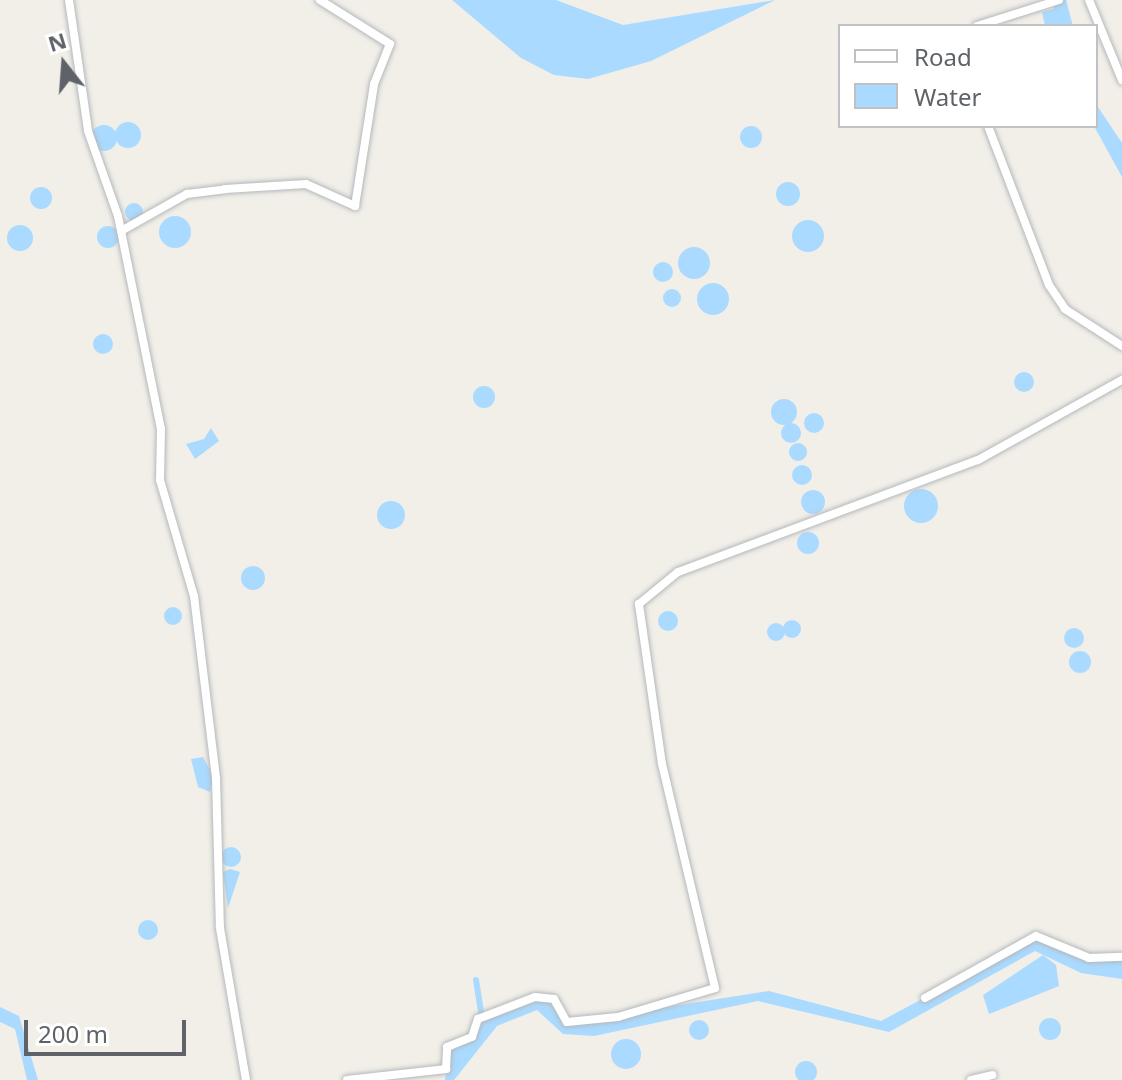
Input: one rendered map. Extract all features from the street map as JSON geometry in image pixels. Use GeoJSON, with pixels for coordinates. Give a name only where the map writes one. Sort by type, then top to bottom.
{"type":"FeatureCollection","features":[{"type":"Feature","properties":{"kind":"street"},"geometry":{"type":"LineString","coordinates":[[69,0],[88,131],[121,231],[161,429],[160,480],[194,596],[216,778],[220,928],[246,1080]]}},
{"type":"Feature","properties":{"kind":"street"},"geometry":{"type":"LineString","coordinates":[[121,231],[170,210],[187,194],[225,189],[306,184],[355,206],[374,84],[390,44],[320,0]]}},
{"type":"Feature","properties":{"kind":"street"},"geometry":{"type":"LineString","coordinates":[[1089,0],[1122,80]]}},
{"type":"Feature","properties":{"kind":"street"},"geometry":{"type":"LineString","coordinates":[[983,24],[1055,1]]}},
{"type":"Feature","properties":{"kind":"street"},"geometry":{"type":"LineString","coordinates":[[989,128],[1049,285],[1065,309],[1122,346]]}},
{"type":"Feature","properties":{"kind":"street"},"geometry":{"type":"LineString","coordinates":[[347,1080],[446,1069],[447,1047],[472,1037],[481,1018],[544,997],[554,999],[567,1022],[618,1017],[715,988],[662,764],[639,604],[678,572],[978,460],[1122,380]]}},
{"type":"Feature","properties":{"kind":"street"},"geometry":{"type":"LineString","coordinates":[[925,998],[1036,936],[1089,958],[1122,957]]}},
{"type":"Feature","properties":{"kind":"street"},"geometry":{"type":"LineString","coordinates":[[971,1080],[992,1075]]}},
{"type":"Feature","properties":{"kind":"water"},"geometry":{"type":"Polygon","coordinates":[[[452,0],[556,0],[623,25],[775,0],[651,61],[588,79],[554,75],[521,58],[452,0]]]}},
{"type":"Feature","properties":{"kind":"water"},"geometry":{"type":"Polygon","coordinates":[[[1052,0],[1066,0],[1072,24],[1045,24],[1042,12],[1054,9],[1052,0]]]}},
{"type":"Feature","properties":{"kind":"water"},"geometry":{"type":"Polygon","coordinates":[[[1098,107],[1122,143],[1122,177],[1095,128],[1098,128],[1098,107]]]}},
{"type":"Feature","properties":{"kind":"water"},"geometry":{"type":"Polygon","coordinates":[[[128,122],[137,126],[141,135],[137,144],[128,148],[119,144],[115,135],[119,126],[128,122]]]}},
{"type":"Feature","properties":{"kind":"water"},"geometry":{"type":"Polygon","coordinates":[[[104,125],[113,129],[117,138],[113,147],[104,151],[95,147],[91,138],[95,129],[104,125]]]}},
{"type":"Feature","properties":{"kind":"water"},"geometry":{"type":"Polygon","coordinates":[[[751,126],[759,129],[762,137],[759,145],[751,148],[743,145],[740,137],[743,129],[751,126]]]}},
{"type":"Feature","properties":{"kind":"water"},"geometry":{"type":"Polygon","coordinates":[[[788,182],[799,189],[800,194],[793,205],[788,206],[777,199],[776,194],[783,183],[788,182]]]}},
{"type":"Feature","properties":{"kind":"water"},"geometry":{"type":"Polygon","coordinates":[[[41,187],[49,190],[52,198],[49,206],[41,209],[33,206],[30,198],[33,190],[41,187]]]}},
{"type":"Feature","properties":{"kind":"water"},"geometry":{"type":"Polygon","coordinates":[[[134,203],[143,212],[134,221],[125,212],[134,203]]]}},
{"type":"Feature","properties":{"kind":"water"},"geometry":{"type":"Polygon","coordinates":[[[175,216],[186,221],[191,232],[186,243],[175,248],[164,243],[159,232],[164,221],[175,216]]]}},
{"type":"Feature","properties":{"kind":"water"},"geometry":{"type":"Polygon","coordinates":[[[808,220],[819,225],[824,236],[819,247],[808,252],[797,247],[792,236],[797,225],[808,220]]]}},
{"type":"Feature","properties":{"kind":"water"},"geometry":{"type":"Polygon","coordinates":[[[20,225],[29,229],[33,238],[29,247],[20,251],[11,247],[7,238],[11,229],[20,225]]]}},
{"type":"Feature","properties":{"kind":"water"},"geometry":{"type":"Polygon","coordinates":[[[108,226],[116,229],[119,237],[116,245],[108,248],[100,245],[97,237],[100,229],[108,226]]]}},
{"type":"Feature","properties":{"kind":"water"},"geometry":{"type":"Polygon","coordinates":[[[694,247],[706,251],[710,263],[706,275],[694,279],[682,275],[678,263],[682,251],[694,247]]]}},
{"type":"Feature","properties":{"kind":"water"},"geometry":{"type":"Polygon","coordinates":[[[663,262],[670,265],[673,272],[670,279],[663,282],[656,279],[653,272],[656,265],[663,262]]]}},
{"type":"Feature","properties":{"kind":"water"},"geometry":{"type":"Polygon","coordinates":[[[713,283],[724,288],[729,299],[724,310],[713,315],[702,310],[697,299],[702,288],[713,283]]]}},
{"type":"Feature","properties":{"kind":"water"},"geometry":{"type":"Polygon","coordinates":[[[672,289],[681,298],[672,307],[663,298],[672,289]]]}},
{"type":"Feature","properties":{"kind":"water"},"geometry":{"type":"Polygon","coordinates":[[[103,334],[110,337],[113,344],[110,351],[103,354],[96,351],[93,344],[96,337],[103,334]]]}},
{"type":"Feature","properties":{"kind":"water"},"geometry":{"type":"Polygon","coordinates":[[[1024,372],[1031,375],[1034,382],[1031,389],[1024,392],[1017,389],[1014,382],[1017,375],[1024,372]]]}},
{"type":"Feature","properties":{"kind":"water"},"geometry":{"type":"Polygon","coordinates":[[[484,386],[492,389],[495,397],[492,405],[484,408],[476,405],[473,397],[476,389],[484,386]]]}},
{"type":"Feature","properties":{"kind":"water"},"geometry":{"type":"Polygon","coordinates":[[[784,399],[793,403],[797,412],[793,421],[784,425],[775,421],[771,412],[775,403],[784,399]]]}},
{"type":"Feature","properties":{"kind":"water"},"geometry":{"type":"Polygon","coordinates":[[[814,413],[821,416],[824,423],[821,430],[814,433],[807,430],[804,423],[807,416],[814,413]]]}},
{"type":"Feature","properties":{"kind":"water"},"geometry":{"type":"Polygon","coordinates":[[[791,423],[798,426],[801,433],[798,440],[791,443],[784,440],[781,433],[784,426],[791,423]]]}},
{"type":"Feature","properties":{"kind":"water"},"geometry":{"type":"Polygon","coordinates":[[[211,428],[219,441],[195,459],[186,444],[204,439],[211,428]]]}},
{"type":"Feature","properties":{"kind":"water"},"geometry":{"type":"Polygon","coordinates":[[[798,443],[807,452],[798,461],[789,452],[798,443]]]}},
{"type":"Feature","properties":{"kind":"water"},"geometry":{"type":"Polygon","coordinates":[[[798,465],[806,465],[812,475],[806,485],[798,485],[792,479],[792,471],[798,465]]]}},
{"type":"Feature","properties":{"kind":"water"},"geometry":{"type":"Polygon","coordinates":[[[921,489],[933,494],[938,506],[933,518],[921,523],[909,518],[904,506],[909,494],[921,489]]]}},
{"type":"Feature","properties":{"kind":"water"},"geometry":{"type":"Polygon","coordinates":[[[813,490],[822,493],[825,502],[822,511],[813,514],[804,511],[801,502],[804,493],[813,490]]]}},
{"type":"Feature","properties":{"kind":"water"},"geometry":{"type":"Polygon","coordinates":[[[391,501],[401,505],[405,515],[401,525],[391,529],[381,525],[377,515],[381,505],[391,501]]]}},
{"type":"Feature","properties":{"kind":"water"},"geometry":{"type":"Polygon","coordinates":[[[804,532],[812,532],[819,543],[812,554],[804,554],[797,547],[797,539],[804,532]]]}},
{"type":"Feature","properties":{"kind":"water"},"geometry":{"type":"Polygon","coordinates":[[[253,566],[261,570],[265,578],[261,586],[253,590],[245,586],[241,578],[245,570],[253,566]]]}},
{"type":"Feature","properties":{"kind":"water"},"geometry":{"type":"Polygon","coordinates":[[[173,607],[182,616],[173,625],[164,616],[173,607]]]}},
{"type":"Feature","properties":{"kind":"water"},"geometry":{"type":"Polygon","coordinates":[[[668,611],[675,614],[678,621],[675,628],[668,631],[661,628],[658,621],[661,614],[668,611]]]}},
{"type":"Feature","properties":{"kind":"water"},"geometry":{"type":"Polygon","coordinates":[[[792,620],[799,622],[799,636],[792,638],[785,636],[783,629],[785,622],[792,620]]]}},
{"type":"Feature","properties":{"kind":"water"},"geometry":{"type":"Polygon","coordinates":[[[776,623],[785,632],[776,641],[767,632],[776,623]]]}},
{"type":"Feature","properties":{"kind":"water"},"geometry":{"type":"Polygon","coordinates":[[[1074,628],[1081,631],[1084,638],[1081,645],[1074,648],[1067,645],[1064,638],[1067,631],[1074,628]]]}},
{"type":"Feature","properties":{"kind":"water"},"geometry":{"type":"Polygon","coordinates":[[[1080,651],[1091,662],[1080,673],[1069,662],[1080,651]]]}},
{"type":"Feature","properties":{"kind":"water"},"geometry":{"type":"Polygon","coordinates":[[[203,757],[214,777],[210,792],[198,787],[191,759],[203,757]]]}},
{"type":"Feature","properties":{"kind":"water"},"geometry":{"type":"Polygon","coordinates":[[[231,847],[238,850],[241,857],[238,864],[231,867],[224,864],[221,857],[224,850],[231,847]]]}},
{"type":"Feature","properties":{"kind":"water"},"geometry":{"type":"Polygon","coordinates":[[[230,869],[240,872],[228,908],[223,872],[230,869]]]}},
{"type":"Feature","properties":{"kind":"water"},"geometry":{"type":"Polygon","coordinates":[[[148,920],[155,923],[158,930],[155,937],[148,940],[141,937],[138,930],[141,923],[148,920]]]}},
{"type":"Feature","properties":{"kind":"water"},"geometry":{"type":"Polygon","coordinates":[[[1036,938],[1090,961],[1122,958],[1122,979],[1081,973],[1035,951],[889,1032],[758,1001],[594,1036],[563,1034],[537,1010],[497,1026],[454,1080],[445,1080],[450,1050],[483,1020],[535,1001],[548,1000],[564,1023],[769,991],[881,1021],[1036,938]]]}},
{"type":"Feature","properties":{"kind":"water"},"geometry":{"type":"Polygon","coordinates":[[[1043,955],[1056,965],[1059,986],[989,1014],[983,995],[1043,955]]]}},
{"type":"Feature","properties":{"kind":"water"},"geometry":{"type":"Polygon","coordinates":[[[0,1007],[19,1016],[38,1080],[27,1080],[15,1029],[0,1022],[0,1007]]]}},
{"type":"Feature","properties":{"kind":"water"},"geometry":{"type":"Polygon","coordinates":[[[1050,1018],[1058,1021],[1061,1029],[1058,1037],[1050,1040],[1042,1037],[1039,1029],[1042,1021],[1050,1018]]]}},
{"type":"Feature","properties":{"kind":"water"},"geometry":{"type":"Polygon","coordinates":[[[699,1020],[706,1023],[709,1030],[706,1037],[699,1040],[692,1037],[689,1030],[692,1023],[699,1020]]]}},
{"type":"Feature","properties":{"kind":"water"},"geometry":{"type":"Polygon","coordinates":[[[626,1039],[632,1040],[640,1048],[640,1060],[632,1068],[626,1069],[620,1068],[612,1060],[611,1054],[612,1048],[620,1040],[626,1039]]]}},
{"type":"Feature","properties":{"kind":"water"},"geometry":{"type":"Polygon","coordinates":[[[802,1061],[810,1061],[817,1068],[817,1076],[813,1081],[799,1081],[795,1076],[795,1068],[802,1061]]]}},
{"type":"Feature","properties":{"kind":"waterway"},"geometry":{"type":"LineString","coordinates":[[476,980],[482,1019]]}}]}
